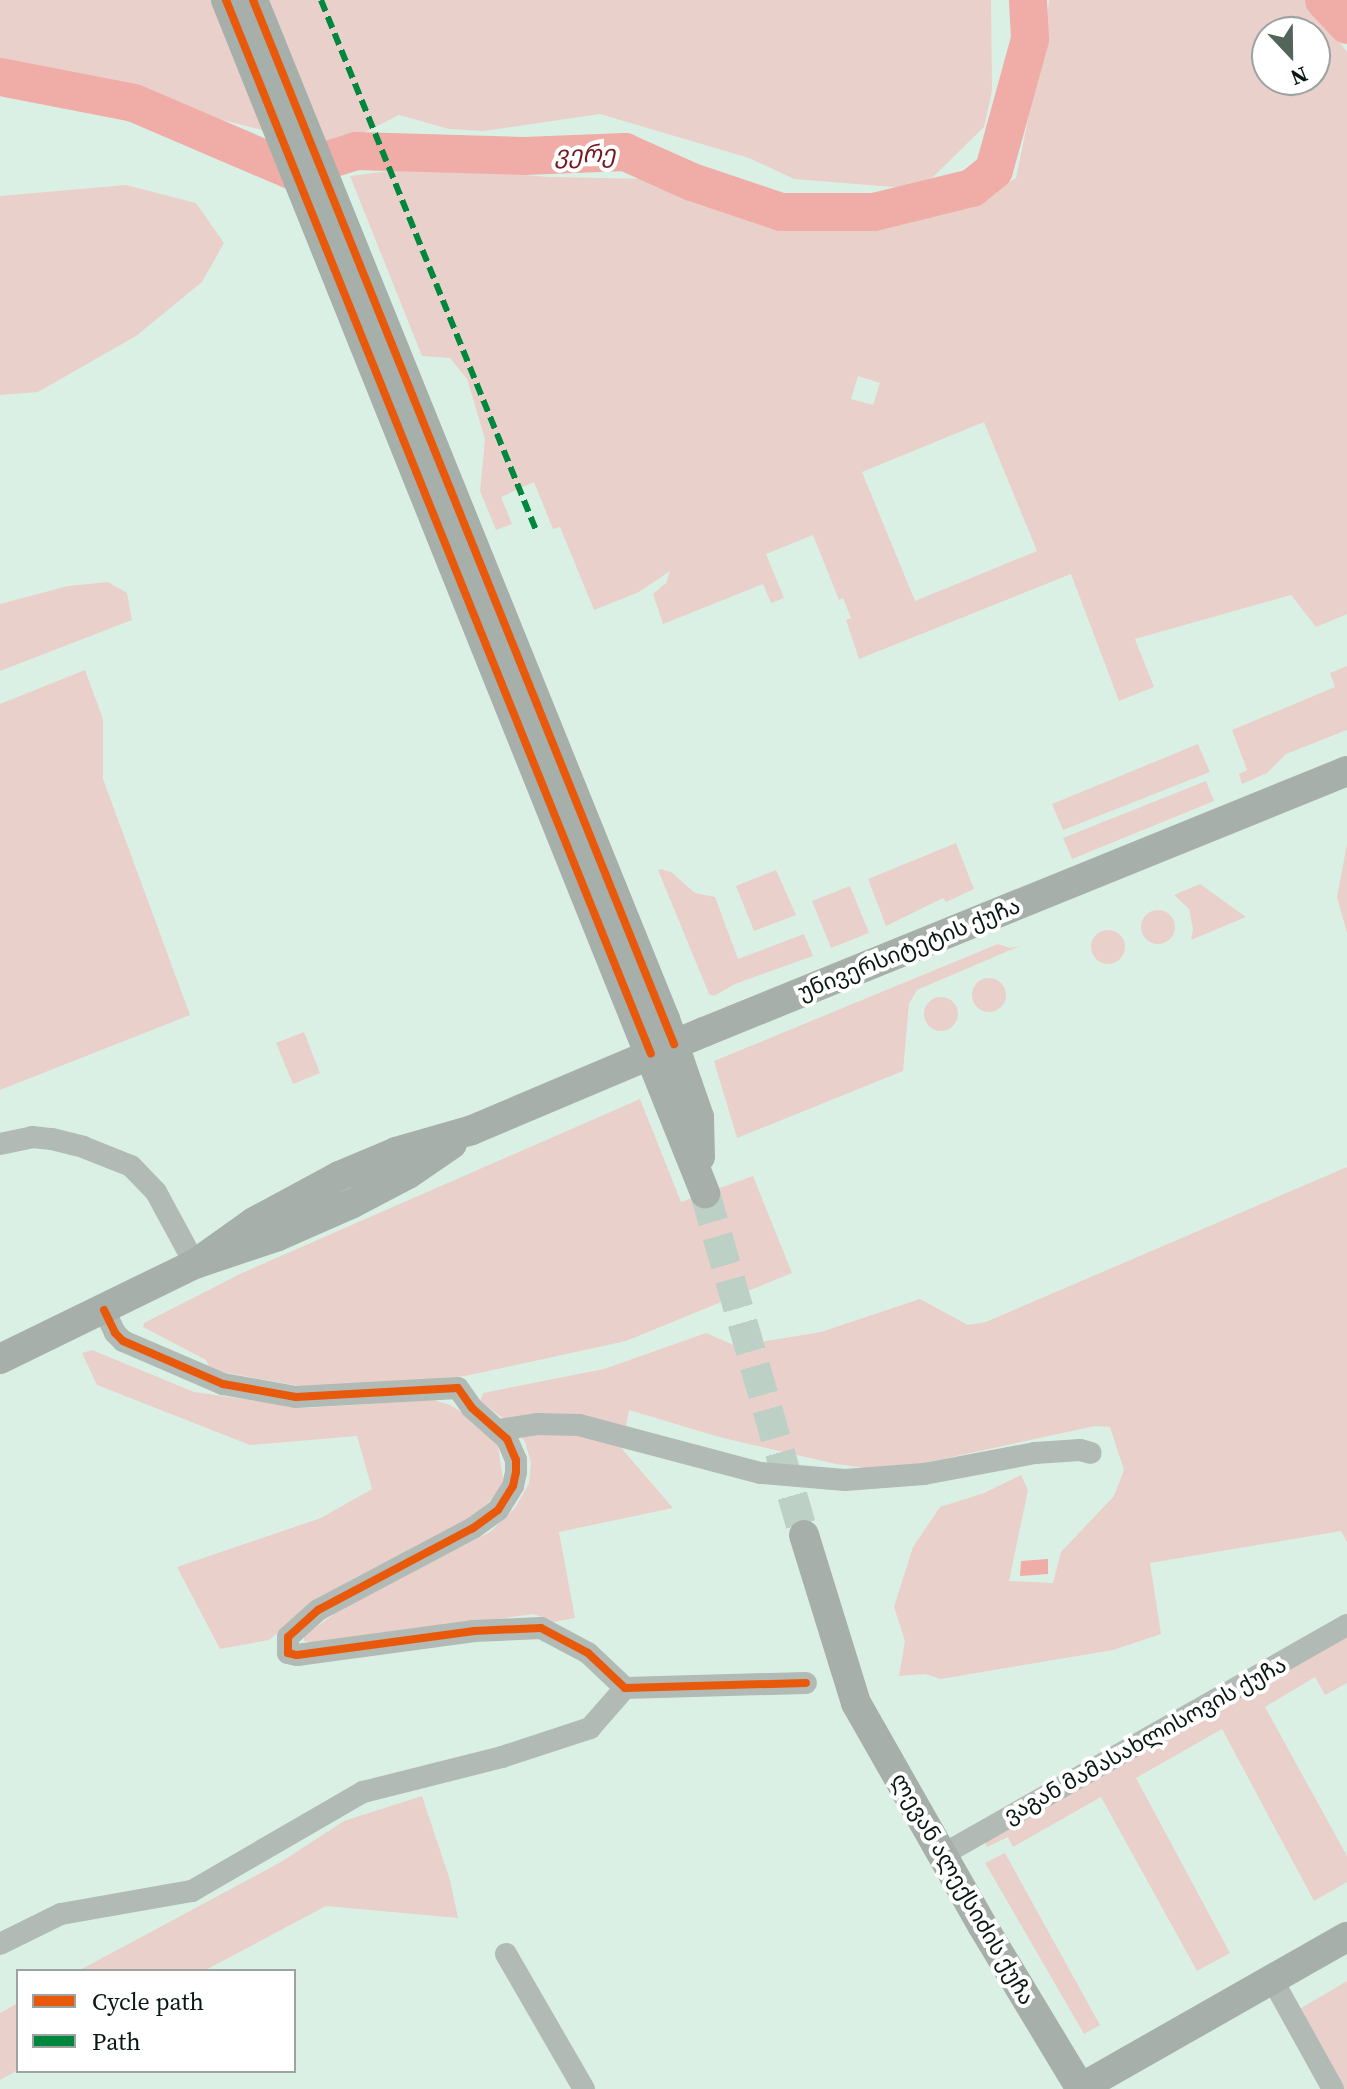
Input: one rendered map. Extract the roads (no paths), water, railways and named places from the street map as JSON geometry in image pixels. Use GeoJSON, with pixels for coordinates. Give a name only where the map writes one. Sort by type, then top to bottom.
{"type":"FeatureCollection","features":[{"type":"Feature","properties":{"kind":"main road"},"geometry":{"type":"LineString","coordinates":[[226,0],[443,507],[662,1049],[701,1182]]}},
{"type":"Feature","properties":{"kind":"main road"},"geometry":{"type":"LineString","coordinates":[[253,0],[443,507]]}},
{"type":"Feature","properties":{"kind":"main road","name":"უნივერსიტეტის ქუჩა"},"geometry":{"type":"LineString","coordinates":[[0,1359],[195,1264],[278,1236],[351,1204],[408,1174],[472,1130],[662,1049],[1347,771]]}},
{"type":"Feature","properties":{"kind":"main road","name":"ლევან ალექსიძის ქუჩა"},"geometry":{"type":"LineString","coordinates":[[804,1535],[850,1688],[942,1855],[1080,2089]]}},
{"type":"Feature","properties":{"kind":"main road"},"geometry":{"type":"LineString","coordinates":[[1080,2089],[1347,1937]]}},
{"type":"Feature","properties":{"kind":"street"},"geometry":{"type":"LineString","coordinates":[[0,1144],[32,1137],[52,1139],[83,1147],[131,1166],[156,1192],[195,1264]]}},
{"type":"Feature","properties":{"kind":"street"},"geometry":{"type":"LineString","coordinates":[[104,1310],[115,1333],[123,1341],[223,1384],[296,1397],[458,1388],[472,1408],[499,1430],[512,1450],[516,1472],[513,1486],[498,1510],[473,1528],[318,1610],[288,1637],[285,1647],[288,1653],[297,1655],[474,1631],[541,1628],[588,1653],[625,1688],[806,1683]]}},
{"type":"Feature","properties":{"kind":"street"},"geometry":{"type":"LineString","coordinates":[[499,1430],[537,1424],[579,1425],[761,1473],[845,1480],[924,1474],[1035,1453],[1080,1450],[1091,1453]]}},
{"type":"Feature","properties":{"kind":"street","name":"ვაგან მამასახლისოვის ქუჩა"},"geometry":{"type":"LineString","coordinates":[[942,1855],[1347,1625]]}},
{"type":"Feature","properties":{"kind":"street"},"geometry":{"type":"LineString","coordinates":[[0,1944],[61,1914],[192,1891],[363,1792],[502,1757],[590,1728],[625,1688]]}},
{"type":"Feature","properties":{"kind":"street"},"geometry":{"type":"LineString","coordinates":[[506,1954],[584,2089]]}},
{"type":"Feature","properties":{"kind":"street"},"geometry":{"type":"LineString","coordinates":[[1272,1979],[1333,2089]]}},
{"type":"Feature","properties":{"kind":"waterway","name":"ვერე"},"geometry":{"type":"LineString","coordinates":[[0,77],[134,103],[293,171],[356,151],[524,156],[625,152],[692,182],[781,212],[874,212],[972,188],[994,170],[1030,39],[1028,0]]}},
{"type":"Feature","properties":{"kind":"waterway","name":"ვერე"},"geometry":{"type":"LineString","coordinates":[[1324,0],[1347,25]]}},
{"type":"Feature","properties":{"kind":"tunnel"},"geometry":{"type":"LineString","coordinates":[[705,1193],[804,1535]]}}]}
